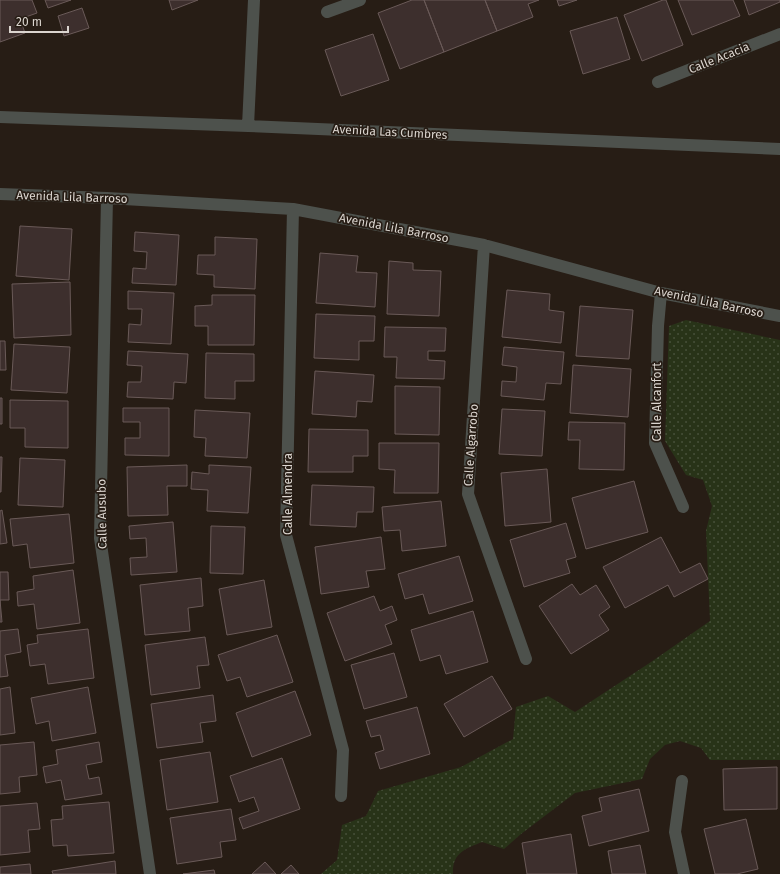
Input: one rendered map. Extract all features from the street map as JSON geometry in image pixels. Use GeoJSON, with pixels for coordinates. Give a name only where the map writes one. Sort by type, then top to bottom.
{"type":"FeatureCollection","features":[{"type":"Feature","properties":{"kind":"street"},"geometry":{"type":"LineString","coordinates":[[248,126],[254,0]]}},
{"type":"Feature","properties":{"kind":"street"},"geometry":{"type":"LineString","coordinates":[[327,12],[360,0]]}},
{"type":"Feature","properties":{"kind":"street","name":"Calle Acacia"},"geometry":{"type":"LineString","coordinates":[[658,82],[780,34]]}},
{"type":"Feature","properties":{"kind":"street","name":"Avenida Las Cumbres"},"geometry":{"type":"LineString","coordinates":[[0,117],[780,149]]}},
{"type":"Feature","properties":{"kind":"street","name":"Avenida Lila Barroso"},"geometry":{"type":"LineString","coordinates":[[0,194],[107,198],[293,209],[484,245],[661,292],[780,316]]}},
{"type":"Feature","properties":{"kind":"street","name":"Calle Ausubo"},"geometry":{"type":"LineString","coordinates":[[107,198],[100,538],[150,874]]}},
{"type":"Feature","properties":{"kind":"street","name":"Calle Almendra"},"geometry":{"type":"LineString","coordinates":[[293,209],[286,535],[343,750],[341,796]]}},
{"type":"Feature","properties":{"kind":"street","name":"Calle Algarrobo"},"geometry":{"type":"LineString","coordinates":[[484,245],[468,494],[526,659]]}},
{"type":"Feature","properties":{"kind":"street","name":"Calle Alcanfort"},"geometry":{"type":"LineString","coordinates":[[661,292],[658,326],[655,443],[683,507]]}},
{"type":"Feature","properties":{"kind":"street"},"geometry":{"type":"LineString","coordinates":[[682,781],[675,832],[684,874]]}},
{"type":"Feature","properties":{"kind":"green space"},"geometry":{"type":"Polygon","coordinates":[[[686,320],[780,340],[780,760],[710,760],[701,748],[680,741],[665,745],[650,759],[642,779],[575,793],[521,834],[504,849],[482,842],[470,847],[457,856],[453,867],[453,874],[321,874],[337,860],[342,825],[366,816],[378,791],[461,767],[513,739],[516,707],[548,696],[575,712],[710,621],[706,531],[712,506],[703,480],[686,475],[665,441],[669,326],[686,320]]]}},
{"type":"Feature","properties":{"kind":"building"},"geometry":{"type":"Polygon","coordinates":[[[0,0],[32,0],[37,13],[20,19],[25,33],[0,42],[0,0]]]}},
{"type":"Feature","properties":{"kind":"building"},"geometry":{"type":"Polygon","coordinates":[[[45,0],[71,0],[48,8],[45,0]]]}},
{"type":"Feature","properties":{"kind":"building"},"geometry":{"type":"Polygon","coordinates":[[[169,0],[198,0],[172,10],[169,0]]]}},
{"type":"Feature","properties":{"kind":"building"},"geometry":{"type":"Polygon","coordinates":[[[412,0],[424,0],[444,52],[400,69],[378,13],[412,0]]]}},
{"type":"Feature","properties":{"kind":"building"},"geometry":{"type":"Polygon","coordinates":[[[424,0],[485,0],[497,31],[444,52],[424,0]]]}},
{"type":"Feature","properties":{"kind":"building"},"geometry":{"type":"Polygon","coordinates":[[[485,0],[539,0],[528,4],[533,17],[497,31],[485,0]]]}},
{"type":"Feature","properties":{"kind":"building"},"geometry":{"type":"Polygon","coordinates":[[[557,0],[577,0],[559,6],[557,0]]]}},
{"type":"Feature","properties":{"kind":"building"},"geometry":{"type":"Polygon","coordinates":[[[666,0],[683,45],[642,61],[624,15],[666,0]]]}},
{"type":"Feature","properties":{"kind":"building"},"geometry":{"type":"Polygon","coordinates":[[[678,0],[733,0],[740,16],[692,35],[678,0]]]}},
{"type":"Feature","properties":{"kind":"building"},"geometry":{"type":"Polygon","coordinates":[[[744,0],[780,0],[780,2],[749,15],[744,0]]]}},
{"type":"Feature","properties":{"kind":"building"},"geometry":{"type":"Polygon","coordinates":[[[82,8],[89,28],[64,36],[58,16],[82,8]]]}},
{"type":"Feature","properties":{"kind":"building"},"geometry":{"type":"Polygon","coordinates":[[[617,17],[630,59],[583,74],[570,31],[617,17]]]}},
{"type":"Feature","properties":{"kind":"building"},"geometry":{"type":"Polygon","coordinates":[[[373,34],[389,80],[341,96],[325,50],[373,34]]]}},
{"type":"Feature","properties":{"kind":"building"},"geometry":{"type":"Polygon","coordinates":[[[20,226],[72,229],[69,280],[16,276],[20,226]]]}},
{"type":"Feature","properties":{"kind":"building"},"geometry":{"type":"Polygon","coordinates":[[[135,232],[179,235],[176,285],[132,283],[133,268],[146,269],[147,252],[134,251],[135,232]]]}},
{"type":"Feature","properties":{"kind":"building"},"geometry":{"type":"Polygon","coordinates":[[[215,237],[257,239],[255,289],[214,287],[214,275],[197,274],[198,255],[215,255],[215,237]]]}},
{"type":"Feature","properties":{"kind":"building"},"geometry":{"type":"Polygon","coordinates":[[[320,253],[358,256],[356,272],[377,273],[375,307],[316,303],[320,253]]]}},
{"type":"Feature","properties":{"kind":"building"},"geometry":{"type":"Polygon","coordinates":[[[389,261],[413,263],[413,270],[441,271],[439,316],[387,314],[389,261]]]}},
{"type":"Feature","properties":{"kind":"building"},"geometry":{"type":"Polygon","coordinates":[[[70,282],[71,335],[14,338],[12,284],[70,282]]]}},
{"type":"Feature","properties":{"kind":"building"},"geometry":{"type":"Polygon","coordinates":[[[507,290],[550,294],[549,310],[564,312],[561,343],[502,337],[507,290]]]}},
{"type":"Feature","properties":{"kind":"building"},"geometry":{"type":"Polygon","coordinates":[[[128,291],[174,293],[171,344],[128,342],[129,324],[141,325],[142,309],[128,309],[128,291]]]}},
{"type":"Feature","properties":{"kind":"building"},"geometry":{"type":"Polygon","coordinates":[[[212,295],[255,295],[254,345],[208,345],[208,326],[195,326],[195,306],[212,305],[212,295]]]}},
{"type":"Feature","properties":{"kind":"building"},"geometry":{"type":"Polygon","coordinates":[[[580,306],[633,310],[629,359],[576,356],[580,306]]]}},
{"type":"Feature","properties":{"kind":"building"},"geometry":{"type":"Polygon","coordinates":[[[316,314],[375,316],[374,341],[359,341],[359,360],[314,358],[316,314]]]}},
{"type":"Feature","properties":{"kind":"building"},"geometry":{"type":"Polygon","coordinates":[[[385,327],[446,328],[445,351],[428,351],[428,360],[445,361],[444,379],[396,378],[397,357],[384,357],[385,327]]]}},
{"type":"Feature","properties":{"kind":"building"},"geometry":{"type":"Polygon","coordinates":[[[0,341],[5,341],[6,370],[0,370],[0,341]]]}},
{"type":"Feature","properties":{"kind":"building"},"geometry":{"type":"Polygon","coordinates":[[[14,344],[70,347],[67,393],[11,390],[14,344]]]}},
{"type":"Feature","properties":{"kind":"building"},"geometry":{"type":"Polygon","coordinates":[[[504,347],[564,352],[561,384],[546,383],[544,400],[501,396],[502,381],[516,382],[517,367],[502,365],[504,347]]]}},
{"type":"Feature","properties":{"kind":"building"},"geometry":{"type":"Polygon","coordinates":[[[128,351],[188,354],[186,383],[174,382],[173,399],[127,397],[128,382],[141,382],[142,366],[127,365],[128,351]]]}},
{"type":"Feature","properties":{"kind":"building"},"geometry":{"type":"Polygon","coordinates":[[[206,353],[254,354],[254,381],[235,381],[235,399],[205,398],[206,353]]]}},
{"type":"Feature","properties":{"kind":"building"},"geometry":{"type":"Polygon","coordinates":[[[573,365],[631,369],[628,417],[570,413],[573,365]]]}},
{"type":"Feature","properties":{"kind":"building"},"geometry":{"type":"Polygon","coordinates":[[[315,371],[374,375],[372,402],[357,401],[356,417],[312,414],[315,371]]]}},
{"type":"Feature","properties":{"kind":"building"},"geometry":{"type":"Polygon","coordinates":[[[395,386],[440,387],[439,435],[395,434],[395,386]]]}},
{"type":"Feature","properties":{"kind":"building"},"geometry":{"type":"Polygon","coordinates":[[[0,398],[2,398],[2,424],[0,424],[0,398]]]}},
{"type":"Feature","properties":{"kind":"building"},"geometry":{"type":"Polygon","coordinates":[[[10,400],[68,401],[68,448],[25,447],[25,428],[10,428],[10,400]]]}},
{"type":"Feature","properties":{"kind":"building"},"geometry":{"type":"Polygon","coordinates":[[[123,408],[169,408],[169,456],[125,455],[125,438],[140,438],[140,422],[123,422],[123,408]]]}},
{"type":"Feature","properties":{"kind":"building"},"geometry":{"type":"Polygon","coordinates":[[[502,409],[545,411],[542,456],[499,454],[502,409]]]}},
{"type":"Feature","properties":{"kind":"building"},"geometry":{"type":"Polygon","coordinates":[[[195,410],[250,413],[247,458],[205,456],[206,438],[194,437],[195,410]]]}},
{"type":"Feature","properties":{"kind":"building"},"geometry":{"type":"Polygon","coordinates":[[[569,422],[625,423],[624,470],[579,469],[580,440],[568,440],[569,422]]]}},
{"type":"Feature","properties":{"kind":"building"},"geometry":{"type":"Polygon","coordinates":[[[309,429],[368,430],[368,456],[353,456],[353,472],[308,472],[309,429]]]}},
{"type":"Feature","properties":{"kind":"building"},"geometry":{"type":"Polygon","coordinates":[[[379,443],[439,443],[438,493],[394,493],[395,470],[379,469],[379,443]]]}},
{"type":"Feature","properties":{"kind":"building"},"geometry":{"type":"Polygon","coordinates":[[[0,457],[2,457],[1,492],[0,492],[0,457]]]}},
{"type":"Feature","properties":{"kind":"building"},"geometry":{"type":"Polygon","coordinates":[[[20,458],[65,460],[63,507],[18,505],[20,458]]]}},
{"type":"Feature","properties":{"kind":"building"},"geometry":{"type":"Polygon","coordinates":[[[187,465],[187,486],[167,486],[168,515],[128,516],[127,467],[187,465]]]}},
{"type":"Feature","properties":{"kind":"building"},"geometry":{"type":"Polygon","coordinates":[[[209,465],[251,467],[248,513],[207,511],[208,490],[191,489],[192,472],[209,474],[209,465]]]}},
{"type":"Feature","properties":{"kind":"building"},"geometry":{"type":"Polygon","coordinates":[[[547,469],[551,522],[505,526],[501,473],[547,469]]]}},
{"type":"Feature","properties":{"kind":"building"},"geometry":{"type":"Polygon","coordinates":[[[634,481],[648,532],[586,549],[572,498],[634,481]]]}},
{"type":"Feature","properties":{"kind":"building"},"geometry":{"type":"Polygon","coordinates":[[[312,485],[374,487],[373,512],[357,512],[356,527],[310,525],[312,485]]]}},
{"type":"Feature","properties":{"kind":"building"},"geometry":{"type":"Polygon","coordinates":[[[441,501],[446,546],[402,551],[400,530],[384,531],[382,507],[441,501]]]}},
{"type":"Feature","properties":{"kind":"building"},"geometry":{"type":"Polygon","coordinates":[[[2,510],[7,543],[0,544],[0,511],[2,510]]]}},
{"type":"Feature","properties":{"kind":"building"},"geometry":{"type":"Polygon","coordinates":[[[69,514],[74,563],[30,568],[27,544],[13,546],[10,519],[69,514]]]}},
{"type":"Feature","properties":{"kind":"building"},"geometry":{"type":"Polygon","coordinates":[[[173,522],[177,572],[131,575],[130,558],[147,557],[146,538],[130,539],[129,526],[173,522]]]}},
{"type":"Feature","properties":{"kind":"building"},"geometry":{"type":"Polygon","coordinates":[[[566,523],[576,557],[566,560],[570,573],[524,587],[510,540],[566,523]]]}},
{"type":"Feature","properties":{"kind":"building"},"geometry":{"type":"Polygon","coordinates":[[[211,526],[245,527],[243,574],[210,573],[211,526]]]}},
{"type":"Feature","properties":{"kind":"building"},"geometry":{"type":"Polygon","coordinates":[[[381,537],[385,569],[366,571],[369,587],[321,594],[315,547],[381,537]]]}},
{"type":"Feature","properties":{"kind":"building"},"geometry":{"type":"Polygon","coordinates":[[[661,537],[680,573],[700,563],[708,579],[674,597],[668,585],[625,608],[603,567],[661,537]]]}},
{"type":"Feature","properties":{"kind":"building"},"geometry":{"type":"Polygon","coordinates":[[[459,556],[473,601],[429,614],[423,594],[405,599],[398,574],[459,556]]]}},
{"type":"Feature","properties":{"kind":"building"},"geometry":{"type":"Polygon","coordinates":[[[73,570],[80,623],[37,629],[34,604],[18,606],[17,592],[34,589],[33,576],[73,570]]]}},
{"type":"Feature","properties":{"kind":"building"},"geometry":{"type":"Polygon","coordinates":[[[0,572],[8,572],[9,600],[0,600],[0,572]]]}},
{"type":"Feature","properties":{"kind":"building"},"geometry":{"type":"Polygon","coordinates":[[[201,578],[203,606],[188,608],[190,631],[145,635],[140,585],[201,578]]]}},
{"type":"Feature","properties":{"kind":"building"},"geometry":{"type":"Polygon","coordinates":[[[264,580],[272,627],[227,635],[219,589],[264,580]]]}},
{"type":"Feature","properties":{"kind":"building"},"geometry":{"type":"Polygon","coordinates":[[[572,584],[580,595],[596,585],[610,607],[599,615],[609,630],[571,654],[539,606],[572,584]]]}},
{"type":"Feature","properties":{"kind":"building"},"geometry":{"type":"Polygon","coordinates":[[[374,596],[380,611],[392,606],[397,620],[385,625],[392,644],[345,661],[327,613],[374,596]]]}},
{"type":"Feature","properties":{"kind":"building"},"geometry":{"type":"Polygon","coordinates":[[[0,600],[2,622],[0,622],[0,600]]]}},
{"type":"Feature","properties":{"kind":"building"},"geometry":{"type":"Polygon","coordinates":[[[473,611],[488,662],[446,674],[440,655],[420,661],[411,630],[473,611]]]}},
{"type":"Feature","properties":{"kind":"building"},"geometry":{"type":"Polygon","coordinates":[[[18,629],[21,652],[5,655],[8,676],[0,677],[0,631],[18,629]]]}},
{"type":"Feature","properties":{"kind":"building"},"geometry":{"type":"Polygon","coordinates":[[[88,629],[94,678],[48,684],[45,664],[30,666],[27,645],[38,643],[37,635],[88,629]]]}},
{"type":"Feature","properties":{"kind":"building"},"geometry":{"type":"Polygon","coordinates":[[[277,635],[293,682],[247,697],[240,677],[227,681],[218,655],[277,635]]]}},
{"type":"Feature","properties":{"kind":"building"},"geometry":{"type":"Polygon","coordinates":[[[205,637],[209,665],[197,666],[200,688],[151,695],[145,645],[205,637]]]}},
{"type":"Feature","properties":{"kind":"building"},"geometry":{"type":"Polygon","coordinates":[[[394,653],[407,697],[364,709],[351,665],[394,653]]]}},
{"type":"Feature","properties":{"kind":"building"},"geometry":{"type":"Polygon","coordinates":[[[492,676],[512,709],[464,737],[444,704],[492,676]]]}},
{"type":"Feature","properties":{"kind":"building"},"geometry":{"type":"Polygon","coordinates":[[[10,687],[15,733],[0,735],[0,689],[10,687]]]}},
{"type":"Feature","properties":{"kind":"building"},"geometry":{"type":"Polygon","coordinates":[[[88,687],[96,733],[52,741],[49,721],[36,724],[31,698],[88,687]]]}},
{"type":"Feature","properties":{"kind":"building"},"geometry":{"type":"Polygon","coordinates":[[[295,691],[311,735],[252,757],[236,713],[295,691]]]}},
{"type":"Feature","properties":{"kind":"building"},"geometry":{"type":"Polygon","coordinates":[[[213,695],[216,721],[200,723],[203,742],[157,748],[151,704],[213,695]]]}},
{"type":"Feature","properties":{"kind":"building"},"geometry":{"type":"Polygon","coordinates":[[[417,707],[430,754],[380,769],[375,753],[384,750],[380,735],[371,737],[366,721],[417,707]]]}},
{"type":"Feature","properties":{"kind":"building"},"geometry":{"type":"Polygon","coordinates":[[[34,742],[37,775],[19,777],[20,792],[0,794],[0,745],[34,742]]]}},
{"type":"Feature","properties":{"kind":"building"},"geometry":{"type":"Polygon","coordinates":[[[99,742],[102,762],[86,765],[89,779],[99,777],[102,794],[65,800],[61,780],[46,783],[43,767],[58,764],[56,750],[99,742]]]}},
{"type":"Feature","properties":{"kind":"building"},"geometry":{"type":"Polygon","coordinates":[[[210,752],[218,802],[167,810],[160,760],[210,752]]]}},
{"type":"Feature","properties":{"kind":"building"},"geometry":{"type":"Polygon","coordinates":[[[282,758],[300,809],[243,829],[239,818],[259,811],[254,797],[239,802],[230,776],[282,758]]]}},
{"type":"Feature","properties":{"kind":"building"},"geometry":{"type":"Polygon","coordinates":[[[777,767],[777,809],[724,810],[723,769],[777,767]]]}},
{"type":"Feature","properties":{"kind":"building"},"geometry":{"type":"Polygon","coordinates":[[[639,789],[649,831],[589,846],[582,816],[602,811],[599,798],[639,789]]]}},
{"type":"Feature","properties":{"kind":"building"},"geometry":{"type":"Polygon","coordinates":[[[109,802],[114,853],[68,856],[67,845],[53,846],[51,820],[63,819],[62,806],[109,802]]]}},
{"type":"Feature","properties":{"kind":"building"},"geometry":{"type":"Polygon","coordinates":[[[37,803],[40,829],[28,830],[30,852],[0,855],[0,806],[37,803]]]}},
{"type":"Feature","properties":{"kind":"building"},"geometry":{"type":"Polygon","coordinates":[[[231,809],[236,840],[220,842],[222,857],[177,864],[170,818],[231,809]]]}},
{"type":"Feature","properties":{"kind":"building"},"geometry":{"type":"Polygon","coordinates":[[[746,819],[758,869],[737,874],[715,874],[704,829],[746,819]]]}},
{"type":"Feature","properties":{"kind":"building"},"geometry":{"type":"Polygon","coordinates":[[[571,834],[577,874],[527,874],[522,843],[571,834]]]}},
{"type":"Feature","properties":{"kind":"building"},"geometry":{"type":"Polygon","coordinates":[[[640,845],[646,874],[612,874],[608,851],[640,845]]]}},
{"type":"Feature","properties":{"kind":"building"},"geometry":{"type":"Polygon","coordinates":[[[115,861],[116,874],[53,874],[52,871],[115,861]]]}},
{"type":"Feature","properties":{"kind":"building"},"geometry":{"type":"Polygon","coordinates":[[[265,862],[276,874],[252,874],[265,862]]]}},
{"type":"Feature","properties":{"kind":"building"},"geometry":{"type":"Polygon","coordinates":[[[30,864],[31,874],[0,874],[0,867],[30,864]]]}},
{"type":"Feature","properties":{"kind":"building"},"geometry":{"type":"Polygon","coordinates":[[[291,865],[299,874],[281,874],[291,865]]]}},
{"type":"Feature","properties":{"kind":"building"},"geometry":{"type":"Polygon","coordinates":[[[214,870],[215,874],[183,874],[214,870]]]}}]}
